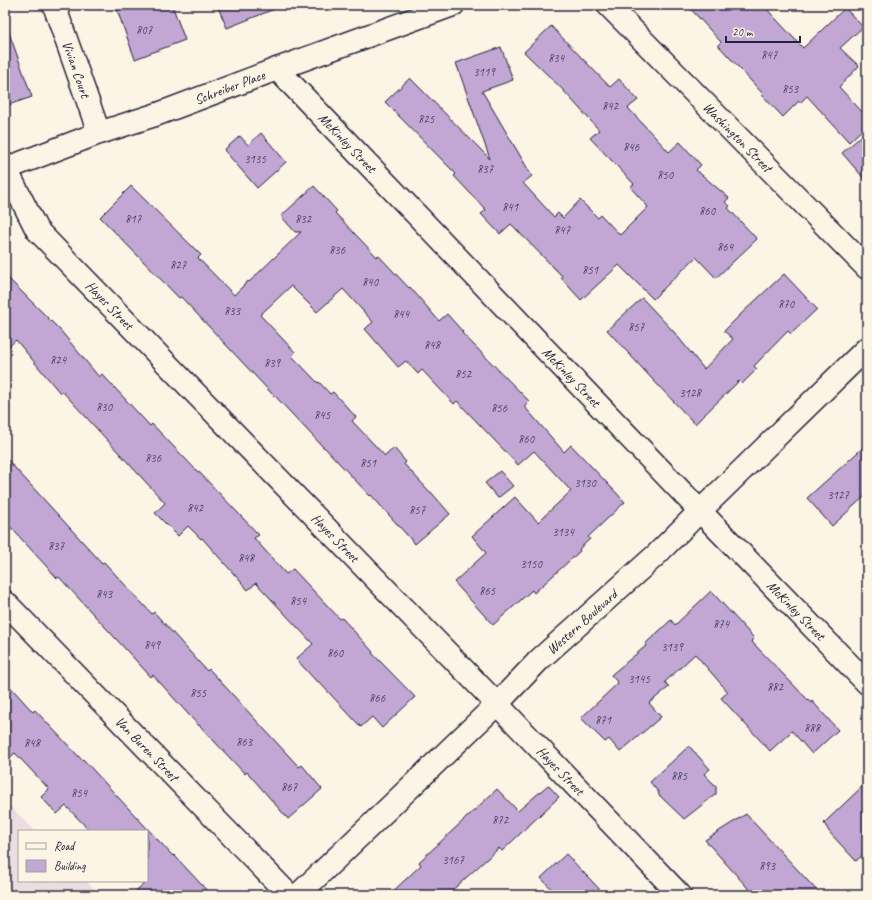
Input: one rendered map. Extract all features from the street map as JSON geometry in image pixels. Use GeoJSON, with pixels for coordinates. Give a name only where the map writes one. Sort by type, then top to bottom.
{"type":"FeatureCollection","features":[{"type":"Feature","properties":{"kind":"street","name":"Vivian Court"},"geometry":{"type":"LineString","coordinates":[[54,5],[99,132]]}},
{"type":"Feature","properties":{"kind":"street","name":"Schreiber Place"},"geometry":{"type":"LineString","coordinates":[[6,169],[99,132],[158,114],[453,5]]}},
{"type":"Feature","properties":{"kind":"street","name":"Washington Street"},"geometry":{"type":"LineString","coordinates":[[608,5],[867,268]]}},
{"type":"Feature","properties":{"kind":"street","name":"McKinley Street"},"geometry":{"type":"LineString","coordinates":[[277,70],[867,683]]}},
{"type":"Feature","properties":{"kind":"street","name":"Hayes Street"},"geometry":{"type":"LineString","coordinates":[[6,169],[37,230],[497,704],[680,895]]}},
{"type":"Feature","properties":{"kind":"street","name":"Western Boulevard"},"geometry":{"type":"LineString","coordinates":[[298,895],[497,704],[539,660],[656,555],[867,348]]}},
{"type":"Feature","properties":{"kind":"street","name":"Van Buren Street"},"geometry":{"type":"LineString","coordinates":[[5,602],[289,895]]}},
{"type":"Feature","properties":{"kind":"shaded area"},"geometry":{"type":"Polygon","coordinates":[[[5,801],[34,830],[18,830],[18,882],[87,882],[101,895],[5,895],[5,801]]]}},
{"type":"Feature","properties":{"kind":"building"},"geometry":{"type":"Polygon","coordinates":[[[131,5],[172,5],[185,40],[135,59],[117,10],[131,5]]]}},
{"type":"Feature","properties":{"kind":"building"},"geometry":{"type":"Polygon","coordinates":[[[217,5],[281,5],[282,6],[227,28],[217,5]]]}},
{"type":"Feature","properties":{"kind":"building"},"geometry":{"type":"Polygon","coordinates":[[[687,5],[763,5],[803,48],[845,8],[863,27],[840,48],[859,66],[839,87],[867,117],[867,125],[849,142],[807,96],[800,103],[799,101],[783,117],[718,45],[721,42],[687,5]]]}},
{"type":"Feature","properties":{"kind":"building"},"geometry":{"type":"Polygon","coordinates":[[[551,26],[610,87],[619,79],[638,100],[628,108],[669,152],[680,142],[701,165],[696,170],[729,198],[725,202],[730,206],[728,208],[757,239],[716,278],[696,257],[653,299],[619,265],[581,300],[561,278],[562,276],[511,224],[500,234],[481,214],[486,210],[454,176],[456,174],[385,102],[410,78],[490,159],[456,63],[501,47],[513,80],[482,91],[532,176],[523,183],[554,217],[558,213],[563,218],[580,200],[598,218],[601,215],[620,235],[648,207],[630,187],[634,184],[590,138],[599,130],[562,89],[524,52],[551,26]]]}},
{"type":"Feature","properties":{"kind":"building"},"geometry":{"type":"Polygon","coordinates":[[[8,30],[32,97],[5,106],[5,31],[8,30]]]}},
{"type":"Feature","properties":{"kind":"building"},"geometry":{"type":"Polygon","coordinates":[[[867,131],[867,182],[842,153],[867,131]]]}},
{"type":"Feature","properties":{"kind":"building"},"geometry":{"type":"Polygon","coordinates":[[[261,133],[286,162],[257,188],[224,150],[240,136],[248,145],[261,133]]]}},
{"type":"Feature","properties":{"kind":"building"},"geometry":{"type":"Polygon","coordinates":[[[131,186],[201,255],[198,258],[234,295],[301,232],[295,232],[281,216],[314,186],[337,211],[335,213],[377,257],[378,255],[409,288],[410,287],[439,321],[447,314],[463,332],[462,333],[529,401],[524,406],[564,452],[571,445],[625,502],[588,537],[590,539],[579,549],[580,551],[534,593],[532,590],[493,625],[454,582],[486,553],[472,536],[515,497],[538,522],[571,491],[534,451],[518,465],[457,401],[454,404],[422,370],[418,374],[406,361],[398,367],[365,329],[373,322],[343,289],[317,312],[291,286],[260,315],[295,352],[292,356],[330,394],[333,392],[356,417],[352,421],[385,456],[394,448],[406,462],[404,464],[450,514],[415,544],[371,495],[370,496],[274,396],[181,297],[179,298],[100,217],[131,186]]]}},
{"type":"Feature","properties":{"kind":"building"},"geometry":{"type":"Polygon","coordinates":[[[784,274],[817,309],[791,334],[788,331],[754,366],[757,369],[742,384],[739,381],[695,424],[607,330],[642,298],[674,332],[704,369],[733,339],[724,331],[784,274]]]}},
{"type":"Feature","properties":{"kind":"building"},"geometry":{"type":"Polygon","coordinates":[[[5,275],[60,330],[99,377],[102,374],[150,426],[152,424],[259,535],[254,538],[286,574],[293,569],[340,619],[342,618],[373,652],[372,653],[415,697],[382,728],[372,717],[361,727],[296,659],[313,644],[256,583],[248,590],[202,538],[201,539],[188,526],[178,536],[155,513],[165,503],[62,391],[60,393],[16,340],[5,350],[5,275]]]}},
{"type":"Feature","properties":{"kind":"building"},"geometry":{"type":"Polygon","coordinates":[[[867,444],[867,494],[832,526],[807,498],[867,444]]]}},
{"type":"Feature","properties":{"kind":"building"},"geometry":{"type":"Polygon","coordinates":[[[5,457],[102,563],[104,562],[152,614],[154,612],[207,671],[209,669],[299,767],[302,765],[322,789],[288,819],[247,772],[245,774],[153,675],[151,677],[5,521],[5,457]]]}},
{"type":"Feature","properties":{"kind":"building"},"geometry":{"type":"Polygon","coordinates":[[[500,471],[513,486],[498,498],[485,483],[500,471]]]}},
{"type":"Feature","properties":{"kind":"building"},"geometry":{"type":"Polygon","coordinates":[[[711,591],[754,638],[751,641],[811,703],[812,701],[838,730],[812,754],[792,731],[770,751],[721,698],[728,692],[695,654],[665,682],[669,687],[649,703],[661,717],[620,752],[609,739],[605,742],[581,718],[618,683],[611,675],[647,645],[645,644],[671,620],[675,625],[711,591]]]}},
{"type":"Feature","properties":{"kind":"building"},"geometry":{"type":"Polygon","coordinates":[[[5,681],[33,712],[35,710],[82,760],[83,759],[211,895],[131,895],[146,882],[148,882],[148,830],[89,830],[66,806],[57,814],[41,797],[49,789],[15,753],[5,762],[5,681]]]}},
{"type":"Feature","properties":{"kind":"building"},"geometry":{"type":"Polygon","coordinates":[[[689,746],[710,769],[704,774],[716,786],[716,794],[684,819],[658,794],[659,793],[650,782],[689,746]]]}},
{"type":"Feature","properties":{"kind":"building"},"geometry":{"type":"Polygon","coordinates":[[[867,782],[867,851],[856,861],[830,833],[824,823],[867,782]]]}},
{"type":"Feature","properties":{"kind":"building"},"geometry":{"type":"Polygon","coordinates":[[[548,785],[559,797],[502,851],[499,848],[447,895],[389,895],[421,865],[419,862],[497,789],[518,811],[548,785]]]}},
{"type":"Feature","properties":{"kind":"building"},"geometry":{"type":"Polygon","coordinates":[[[746,814],[821,895],[754,895],[705,840],[746,814]]]}},
{"type":"Feature","properties":{"kind":"building"},"geometry":{"type":"Polygon","coordinates":[[[566,854],[605,895],[557,895],[541,878],[566,854]]]}}]}
